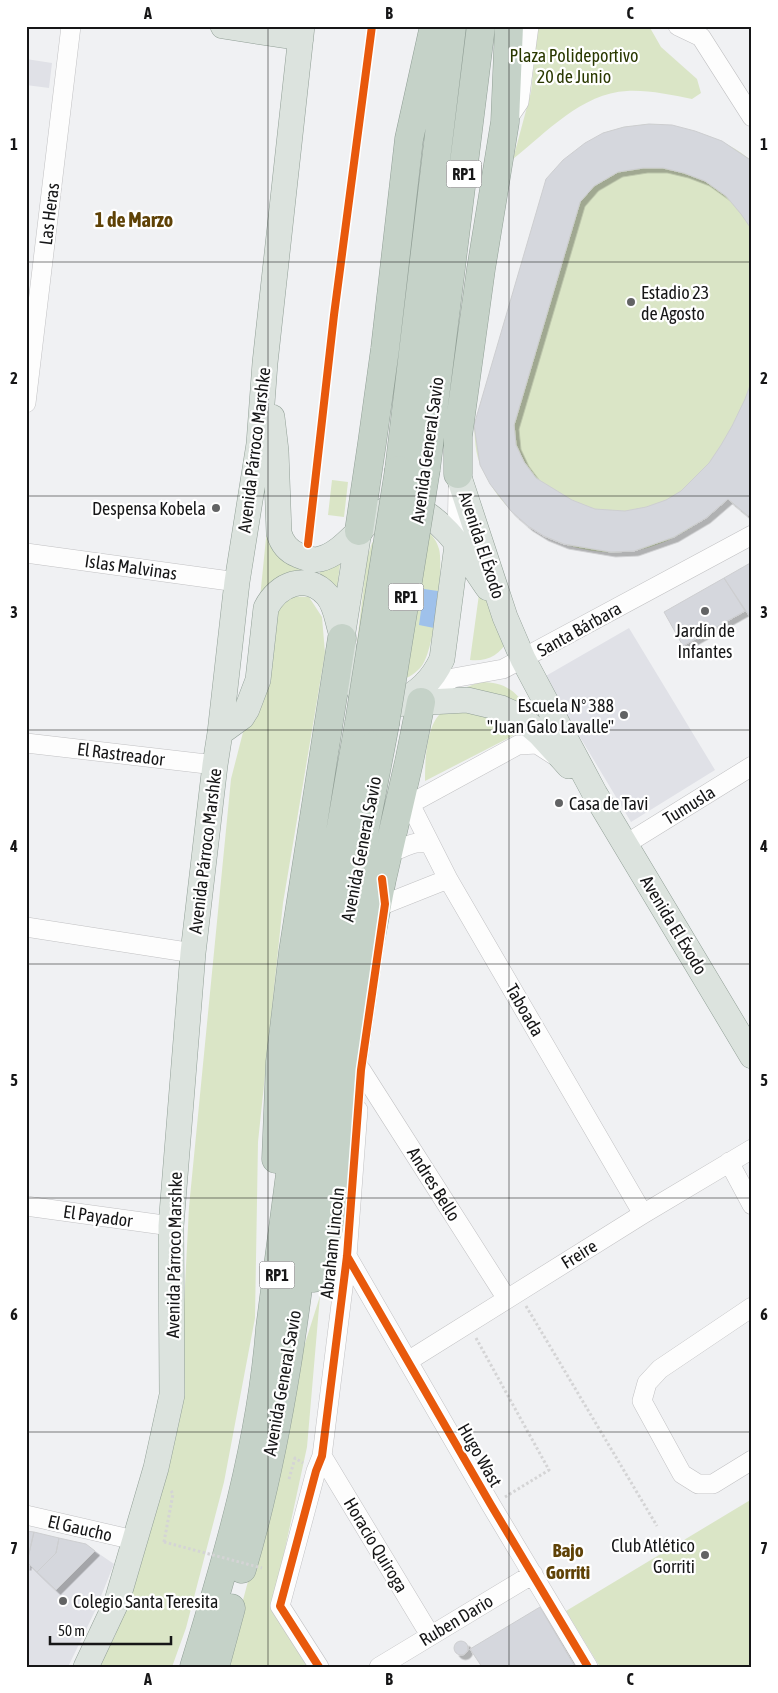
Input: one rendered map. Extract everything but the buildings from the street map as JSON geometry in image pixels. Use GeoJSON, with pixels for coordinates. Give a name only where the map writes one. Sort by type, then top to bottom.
{"type":"FeatureCollection","features":[{"type":"Feature","properties":{"kind":"highway"},"geometry":{"type":"LineString","coordinates":[[359,530],[385,349],[409,139],[434,26]]}},
{"type":"Feature","properties":{"kind":"highway","name":"Avenida General Savio"},"geometry":{"type":"LineString","coordinates":[[214,1667],[257,1520],[287,1366],[305,1244],[340,958],[343,880],[359,723],[399,470],[452,26]]}},
{"type":"Feature","properties":{"kind":"highway","name":"Avenida General Savio"},"geometry":{"type":"LineString","coordinates":[[194,1667],[241,1503],[267,1362],[306,1039],[343,880],[385,724],[423,488],[481,26]]}},
{"type":"Feature","properties":{"kind":"highway"},"geometry":{"type":"LineString","coordinates":[[458,474],[458,436],[481,269],[505,122],[509,26]]}},
{"type":"Feature","properties":{"kind":"highway"},"geometry":{"type":"LineString","coordinates":[[274,1295],[280,1062],[293,952],[342,638]]}},
{"type":"Feature","properties":{"kind":"highway"},"geometry":{"type":"LineString","coordinates":[[287,1366],[329,1228],[360,1005],[385,879],[404,806],[418,694]]}},
{"type":"Feature","properties":{"kind":"main road"},"geometry":{"type":"LineString","coordinates":[[223,26],[301,32]]}},
{"type":"Feature","properties":{"kind":"main road","name":"Avenida Párroco Marshke"},"geometry":{"type":"LineString","coordinates":[[86,1667],[116,1601],[162,1443],[172,1395],[170,1226],[193,953],[237,582],[259,444],[265,363],[301,32]]}},
{"type":"Feature","properties":{"kind":"main road","name":"Avenida El Éxodo"},"geometry":{"type":"LineString","coordinates":[[265,363],[276,451],[277,514],[281,540],[288,550],[307,558],[321,559],[338,550],[359,530],[389,508],[403,506],[424,512],[437,520],[457,545],[488,588],[505,617]]}},
{"type":"Feature","properties":{"kind":"main road","name":"Avenida El Éxodo"},"geometry":{"type":"LineString","coordinates":[[458,474],[505,617],[523,659],[595,794],[749,1047]]}},
{"type":"Feature","properties":{"kind":"main road"},"geometry":{"type":"LineString","coordinates":[[342,638],[359,530]]}},
{"type":"Feature","properties":{"kind":"main road"},"geometry":{"type":"LineString","coordinates":[[418,694],[442,659],[457,545]]}},
{"type":"Feature","properties":{"kind":"main road"},"geometry":{"type":"LineString","coordinates":[[220,733],[242,717],[247,709],[258,680],[266,608],[270,599],[278,591],[285,586],[298,583],[312,584],[320,588],[332,602],[342,638]]}},
{"type":"Feature","properties":{"kind":"main road","name":"Avenida El Éxodo"},"geometry":{"type":"LineString","coordinates":[[342,638],[350,675],[360,692],[369,699],[391,704],[418,694],[467,700],[492,705],[510,712],[519,716],[540,734],[595,794]]}},
{"type":"Feature","properties":{"kind":"street","name":"Las Heras"},"geometry":{"type":"LineString","coordinates":[[26,403],[71,26]]}},
{"type":"Feature","properties":{"kind":"street"},"geometry":{"type":"LineString","coordinates":[[505,122],[519,102],[529,26]]}},
{"type":"Feature","properties":{"kind":"street"},"geometry":{"type":"LineString","coordinates":[[678,26],[701,37],[752,117]]}},
{"type":"Feature","properties":{"kind":"street"},"geometry":{"type":"LineString","coordinates":[[457,545],[458,474]]}},
{"type":"Feature","properties":{"kind":"street","name":"Santa Bárbara"},"geometry":{"type":"LineString","coordinates":[[418,694],[453,678],[503,669],[752,535]]}},
{"type":"Feature","properties":{"kind":"street","name":"Islas Malvinas"},"geometry":{"type":"LineString","coordinates":[[26,553],[237,582]]}},
{"type":"Feature","properties":{"kind":"street","name":"El Rastreador"},"geometry":{"type":"LineString","coordinates":[[26,742],[215,765]]}},
{"type":"Feature","properties":{"kind":"street"},"geometry":{"type":"LineString","coordinates":[[404,806],[518,745],[537,744],[571,768]]}},
{"type":"Feature","properties":{"kind":"street","name":"Tumusla"},"geometry":{"type":"LineString","coordinates":[[626,844],[752,766]]}},
{"type":"Feature","properties":{"kind":"street","name":"Taboada"},"geometry":{"type":"LineString","coordinates":[[404,806],[430,844],[643,1214]]}},
{"type":"Feature","properties":{"kind":"street"},"geometry":{"type":"LineString","coordinates":[[385,879],[415,842],[430,844]]}},
{"type":"Feature","properties":{"kind":"street"},"geometry":{"type":"LineString","coordinates":[[385,879],[448,878]]}},
{"type":"Feature","properties":{"kind":"street","name":"Abraham Lincoln"},"geometry":{"type":"LineString","coordinates":[[319,1667],[280,1606],[316,1471],[322,1456],[347,1256],[361,1070],[385,879]]}},
{"type":"Feature","properties":{"kind":"street"},"geometry":{"type":"LineString","coordinates":[[26,927],[193,953]]}},
{"type":"Feature","properties":{"kind":"street","name":"Andres Bello"},"geometry":{"type":"LineString","coordinates":[[361,1070],[512,1296]]}},
{"type":"Feature","properties":{"kind":"street","name":"Freire"},"geometry":{"type":"LineString","coordinates":[[408,1361],[643,1214],[752,1149]]}},
{"type":"Feature","properties":{"kind":"street"},"geometry":{"type":"LineString","coordinates":[[729,1162],[752,1205]]}},
{"type":"Feature","properties":{"kind":"street","name":"El Payador"},"geometry":{"type":"LineString","coordinates":[[26,1206],[170,1226]]}},
{"type":"Feature","properties":{"kind":"street","name":"Hugo Wast"},"geometry":{"type":"LineString","coordinates":[[347,1256],[491,1505],[588,1667]]}},
{"type":"Feature","properties":{"kind":"street"},"geometry":{"type":"LineString","coordinates":[[752,1307],[660,1369],[647,1383],[642,1401],[682,1474],[698,1484],[713,1484],[752,1460]]}},
{"type":"Feature","properties":{"kind":"street","name":"Horacio Quiroga"},"geometry":{"type":"LineString","coordinates":[[322,1456],[430,1635]]}},
{"type":"Feature","properties":{"kind":"street","name":"El Gaucho"},"geometry":{"type":"LineString","coordinates":[[26,1516],[134,1540]]}},
{"type":"Feature","properties":{"kind":"street","name":"Ruben Dario"},"geometry":{"type":"LineString","coordinates":[[379,1667],[533,1574]]}},
{"type":"Feature","properties":{"kind":"path"},"geometry":{"type":"LineString","coordinates":[[512,1296],[657,1526]]}},
{"type":"Feature","properties":{"kind":"path"},"geometry":{"type":"LineString","coordinates":[[468,1323],[549,1470],[491,1505]]}},
{"type":"Feature","properties":{"kind":"path"},"geometry":{"type":"LineString","coordinates":[[173,1494],[164,1542],[262,1568]]}},
{"type":"Feature","properties":{"kind":"shaded area"},"geometry":{"type":"Polygon","coordinates":[[[26,59],[52,63],[49,88],[26,85],[26,59]]]}},
{"type":"Feature","properties":{"kind":"shaded area","name":"Escuela N° 388 \"Juan Galo Lavalle\""},"geometry":{"type":"Polygon","coordinates":[[[629,628],[715,770],[631,822],[544,677],[629,628]]]}},
{"type":"Feature","properties":{"kind":"shaded area","name":"Colegio Santa Teresita"},"geometry":{"type":"Polygon","coordinates":[[[95,1551],[114,1564],[95,1611],[68,1667],[26,1667],[27,1562],[56,1590],[95,1551]]]}},
{"type":"Feature","properties":{"kind":"green space","name":"Plaza Polideportivo 20 de Junio"},"geometry":{"type":"Polygon","coordinates":[[[538,26],[649,26],[661,47],[697,79],[701,93],[692,99],[652,92],[627,91],[611,93],[595,99],[566,116],[513,159],[531,92],[538,26]]]}},
{"type":"Feature","properties":{"kind":"green space","name":"Estadio 23 de Agosto"},"geometry":{"type":"Polygon","coordinates":[[[649,124],[677,127],[704,134],[729,145],[752,161],[752,511],[748,516],[728,499],[696,525],[659,544],[632,551],[586,550],[542,534],[523,521],[506,505],[492,487],[479,461],[474,425],[603,133],[624,127],[649,124]]]}},
{"type":"Feature","properties":{"kind":"green space"},"geometry":{"type":"Polygon","coordinates":[[[332,480],[348,482],[344,517],[328,515],[332,480]]]}},
{"type":"Feature","properties":{"kind":"green space"},"geometry":{"type":"Polygon","coordinates":[[[424,527],[436,542],[440,559],[439,591],[434,628],[426,659],[421,667],[410,676],[395,682],[357,655],[367,558],[372,543],[382,532],[424,527]]]}},
{"type":"Feature","properties":{"kind":"green space"},"geometry":{"type":"Polygon","coordinates":[[[267,528],[312,568],[260,598],[267,528]]]}},
{"type":"Feature","properties":{"kind":"green space"},"geometry":{"type":"Polygon","coordinates":[[[341,557],[337,588],[328,579],[320,577],[320,570],[341,557]]]}},
{"type":"Feature","properties":{"kind":"green space"},"geometry":{"type":"Polygon","coordinates":[[[480,587],[508,640],[501,650],[487,659],[470,660],[480,587]]]}},
{"type":"Feature","properties":{"kind":"green space"},"geometry":{"type":"Polygon","coordinates":[[[286,596],[309,597],[322,617],[325,653],[283,903],[258,1142],[255,1318],[224,1482],[186,1628],[172,1667],[98,1667],[115,1636],[140,1560],[178,1423],[189,1207],[231,779],[275,608],[286,596]]]}},
{"type":"Feature","properties":{"kind":"green space"},"geometry":{"type":"Polygon","coordinates":[[[480,682],[488,682],[508,688],[519,697],[528,710],[459,690],[480,682]]]}},
{"type":"Feature","properties":{"kind":"green space"},"geometry":{"type":"Polygon","coordinates":[[[459,711],[515,723],[519,729],[518,733],[425,781],[427,745],[432,726],[441,713],[459,711]]]}},
{"type":"Feature","properties":{"kind":"green space"},"geometry":{"type":"Polygon","coordinates":[[[320,1296],[307,1447],[272,1609],[308,1667],[223,1667],[269,1503],[288,1397],[320,1296]]]}},
{"type":"Feature","properties":{"kind":"green space","name":"Club Atlético Gorriti"},"geometry":{"type":"Polygon","coordinates":[[[752,1499],[752,1667],[600,1667],[566,1611],[752,1499]]]}},
{"type":"Feature","properties":{"kind":"water"},"geometry":{"type":"Polygon","coordinates":[[[424,589],[438,591],[434,628],[419,625],[424,589]]]}},
{"type":"Feature","properties":{"kind":"cycle path"},"geometry":{"type":"LineString","coordinates":[[308,544],[334,315],[372,26]]}},
{"type":"Feature","properties":{"kind":"cycle path"},"geometry":{"type":"LineString","coordinates":[[319,1667],[280,1606],[316,1471],[322,1456],[347,1256],[361,1070],[385,904],[382,879]]}},
{"type":"Feature","properties":{"kind":"cycle path"},"geometry":{"type":"LineString","coordinates":[[347,1256],[491,1505],[588,1667]]}},
{"type":"Feature","properties":{"kind":"place","name":"Estadio 23 de Agosto"},"geometry":{"type":"Point","coordinates":[631,302]}},
{"type":"Feature","properties":{"kind":"place","name":"Despensa Kobela"},"geometry":{"type":"Point","coordinates":[216,508]}},
{"type":"Feature","properties":{"kind":"place","name":"Jardín de Infantes"},"geometry":{"type":"Point","coordinates":[705,611]}},
{"type":"Feature","properties":{"kind":"place","name":"Escuela N° 388 \"Juan Galo Lavalle\""},"geometry":{"type":"Point","coordinates":[624,715]}},
{"type":"Feature","properties":{"kind":"place","name":"Casa de Tavi"},"geometry":{"type":"Point","coordinates":[559,803]}},
{"type":"Feature","properties":{"kind":"place","name":"Club Atlético Gorriti"},"geometry":{"type":"Point","coordinates":[705,1555]}},
{"type":"Feature","properties":{"kind":"place","name":"Colegio Santa Teresita"},"geometry":{"type":"Point","coordinates":[63,1601]}},
{"type":"Feature","properties":{"kind":"district","name":"1 de Marzo"},"geometry":{"type":"Point","coordinates":[134,219]}},
{"type":"Feature","properties":{"kind":"district","name":"Bajo Gorriti"},"geometry":{"type":"Point","coordinates":[568,1561]}}]}
